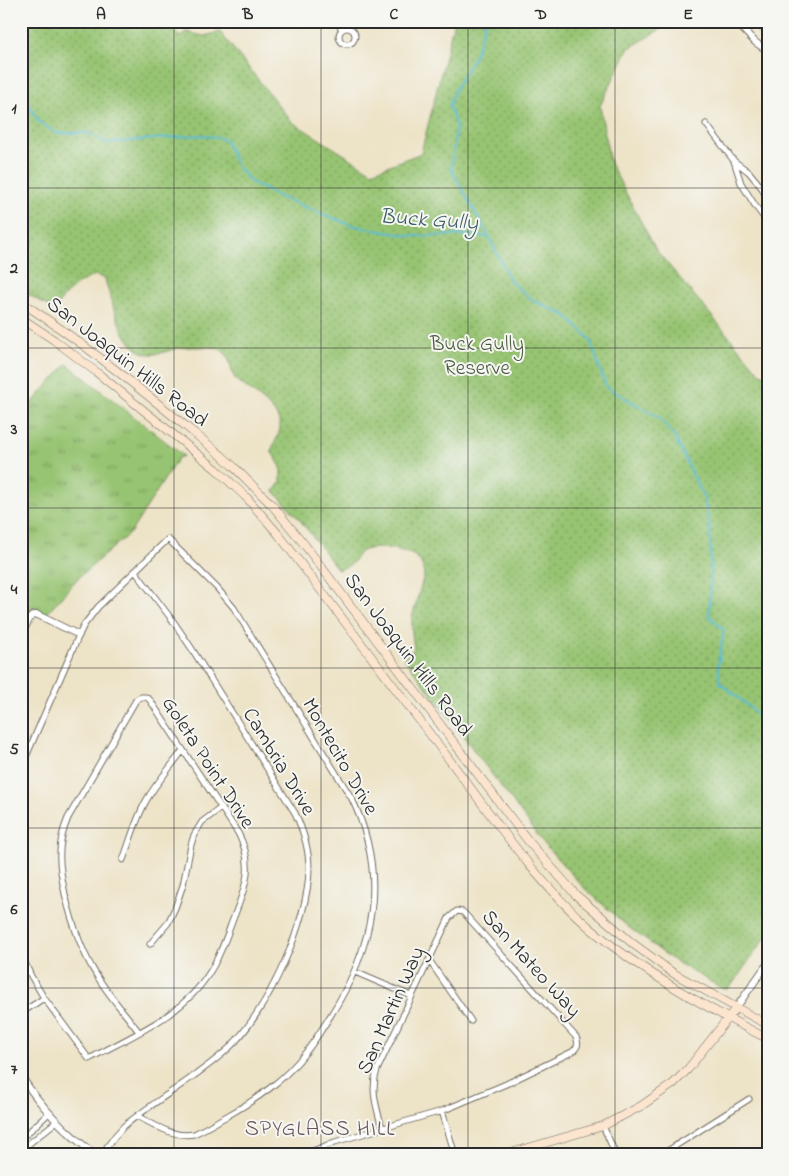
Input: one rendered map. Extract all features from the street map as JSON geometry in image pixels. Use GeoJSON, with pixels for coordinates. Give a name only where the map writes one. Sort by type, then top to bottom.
{"type":"FeatureCollection","features":[{"type":"Feature","properties":{"kind":"main road","name":"San Joaquin Hills Road"},"geometry":{"type":"LineString","coordinates":[[21,302],[54,323],[102,359],[236,468],[272,505],[304,544],[529,842],[570,888],[607,922],[673,973],[768,1025]]}},
{"type":"Feature","properties":{"kind":"main road","name":"San Joaquin Hills Road"},"geometry":{"type":"LineString","coordinates":[[21,318],[95,371],[216,469],[247,498],[279,535],[515,848],[568,908],[647,971],[682,993],[768,1039]]}},
{"type":"Feature","properties":{"kind":"main road"},"geometry":{"type":"LineString","coordinates":[[504,1155],[603,1126],[641,1106],[673,1084],[688,1070],[736,1008]]}},
{"type":"Feature","properties":{"kind":"street"},"geometry":{"type":"LineString","coordinates":[[337,21],[342,30]]}},
{"type":"Feature","properties":{"kind":"street"},"geometry":{"type":"LineString","coordinates":[[735,21],[768,51]]}},
{"type":"Feature","properties":{"kind":"street"},"geometry":{"type":"LineString","coordinates":[[706,124],[734,161],[749,172],[762,188],[768,201]]}},
{"type":"Feature","properties":{"kind":"street"},"geometry":{"type":"LineString","coordinates":[[734,161],[741,183],[768,223]]}},
{"type":"Feature","properties":{"kind":"street","name":"Montecito Drive"},"geometry":{"type":"LineString","coordinates":[[135,571],[168,539],[217,588],[234,608],[352,799],[365,831],[372,866],[372,890],[366,938],[354,972],[338,1004],[306,1053],[285,1076],[256,1099],[199,1132],[188,1135],[176,1134],[137,1116]]}},
{"type":"Feature","properties":{"kind":"street"},"geometry":{"type":"LineString","coordinates":[[21,768],[78,635],[98,607],[135,571]]}},
{"type":"Feature","properties":{"kind":"street","name":"Cambria Drive"},"geometry":{"type":"LineString","coordinates":[[101,1155],[124,1126],[229,1048],[254,1018],[294,938],[305,899],[309,868],[304,834],[295,813],[173,620],[135,571]]}},
{"type":"Feature","properties":{"kind":"street"},"geometry":{"type":"LineString","coordinates":[[21,635],[30,618],[33,615],[38,615],[78,635]]}},
{"type":"Feature","properties":{"kind":"street","name":"Goleta Point Drive"},"geometry":{"type":"LineString","coordinates":[[44,998],[89,1059],[139,1032],[170,1014],[193,994],[203,983],[218,957],[244,891],[248,873],[248,861],[246,850],[238,833],[150,700],[146,697],[136,700],[68,818],[59,852],[61,874],[70,914],[81,947],[104,988],[139,1032]]}},
{"type":"Feature","properties":{"kind":"street"},"geometry":{"type":"LineString","coordinates":[[123,860],[145,802],[183,750]]}},
{"type":"Feature","properties":{"kind":"street"},"geometry":{"type":"LineString","coordinates":[[150,944],[168,924],[175,908],[183,886],[194,835],[202,822],[222,808]]}},
{"type":"Feature","properties":{"kind":"street","name":"San Martin Way"},"geometry":{"type":"LineString","coordinates":[[382,1128],[374,1093],[376,1070],[449,918],[456,911]]}},
{"type":"Feature","properties":{"kind":"street","name":"San Mateo Way"},"geometry":{"type":"LineString","coordinates":[[442,1111],[506,1084],[572,1052],[577,1048],[578,1042],[576,1037],[468,916],[463,912],[456,911]]}},
{"type":"Feature","properties":{"kind":"street"},"geometry":{"type":"LineString","coordinates":[[21,954],[44,998],[21,1013]]}},
{"type":"Feature","properties":{"kind":"street"},"geometry":{"type":"LineString","coordinates":[[429,960],[470,1021]]}},
{"type":"Feature","properties":{"kind":"street"},"geometry":{"type":"LineString","coordinates":[[736,1008],[765,967],[768,966]]}},
{"type":"Feature","properties":{"kind":"street"},"geometry":{"type":"LineString","coordinates":[[354,972],[411,996]]}},
{"type":"Feature","properties":{"kind":"street"},"geometry":{"type":"LineString","coordinates":[[21,1076],[49,1113],[96,1155]]}},
{"type":"Feature","properties":{"kind":"street"},"geometry":{"type":"LineString","coordinates":[[657,1155],[669,1150],[749,1099]]}},
{"type":"Feature","properties":{"kind":"street"},"geometry":{"type":"LineString","coordinates":[[303,1155],[335,1142],[442,1111],[455,1155]]}},
{"type":"Feature","properties":{"kind":"street"},"geometry":{"type":"LineString","coordinates":[[21,1139],[49,1113]]}},
{"type":"Feature","properties":{"kind":"street"},"geometry":{"type":"LineString","coordinates":[[21,1150],[57,1121]]}},
{"type":"Feature","properties":{"kind":"street"},"geometry":{"type":"LineString","coordinates":[[603,1126],[616,1155]]}},
{"type":"Feature","properties":{"kind":"green space","name":"Buck Gully Reserve"},"geometry":{"type":"Polygon","coordinates":[[[21,21],[173,21],[170,26],[180,37],[186,32],[204,36],[220,32],[292,122],[372,172],[421,153],[454,21],[674,21],[628,49],[600,106],[610,163],[656,250],[759,372],[768,377],[768,934],[728,989],[723,989],[673,960],[627,926],[584,888],[546,846],[404,658],[414,649],[412,618],[424,575],[420,561],[412,554],[405,552],[374,548],[362,551],[350,564],[338,570],[300,520],[274,491],[281,481],[281,467],[271,451],[279,432],[279,420],[268,405],[236,380],[226,354],[217,348],[204,347],[179,348],[156,354],[142,352],[128,340],[118,320],[105,279],[95,275],[72,289],[54,310],[21,290],[21,21]]]}},
{"type":"Feature","properties":{"kind":"green space"},"geometry":{"type":"Polygon","coordinates":[[[748,21],[768,21],[768,41],[760,36],[748,21]]]}},
{"type":"Feature","properties":{"kind":"green space"},"geometry":{"type":"Polygon","coordinates":[[[67,364],[184,456],[178,458],[131,532],[77,579],[46,615],[32,611],[21,617],[21,425],[28,407],[67,364]]]}},
{"type":"Feature","properties":{"kind":"waterway"},"geometry":{"type":"LineString","coordinates":[[485,21],[474,57],[455,89],[449,105],[456,127],[451,169],[489,237]]}},
{"type":"Feature","properties":{"kind":"waterway","name":"Buck Gully"},"geometry":{"type":"LineString","coordinates":[[21,92],[39,122],[56,133],[89,133],[106,143],[201,135],[225,139],[237,167],[252,183],[282,198],[351,225],[414,236],[464,235],[489,237],[511,282],[534,301],[565,315],[590,339],[606,387],[660,418],[675,438],[704,498],[710,530],[709,616],[724,630],[718,665],[720,683],[754,711],[768,733]]}},
{"type":"Feature","properties":{"kind":"district","name":"SPYGLASS HILL"},"geometry":{"type":"Point","coordinates":[320,1127]}}]}
